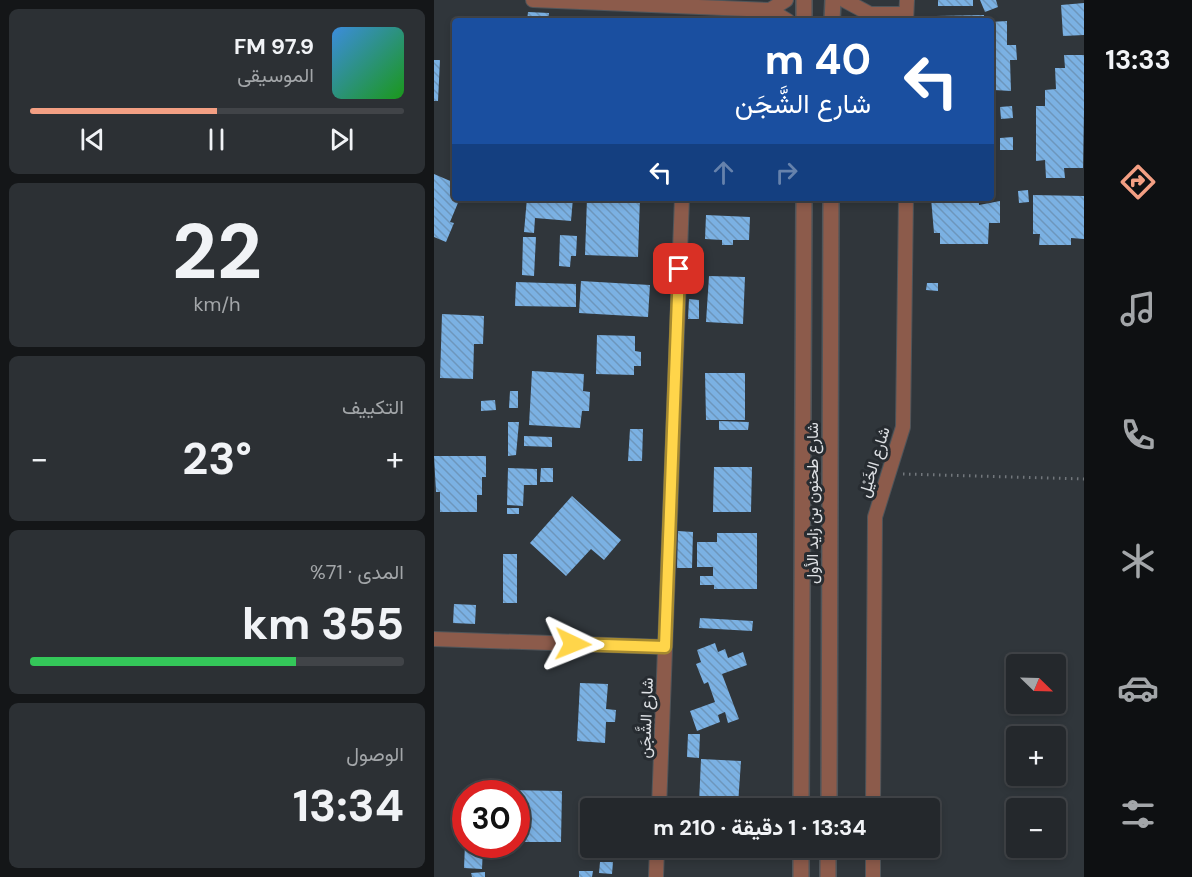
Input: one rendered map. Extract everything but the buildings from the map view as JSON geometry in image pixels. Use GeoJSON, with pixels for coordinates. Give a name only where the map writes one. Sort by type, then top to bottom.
{"type":"FeatureCollection","features":[{"type":"Feature","properties":{"kind":"street"},"geometry":{"type":"LineString","coordinates":[[533,0],[689,3],[770,10],[783,18]]}},
{"type":"Feature","properties":{"kind":"street"},"geometry":{"type":"LineString","coordinates":[[770,10],[786,0]]}},
{"type":"Feature","properties":{"kind":"street"},"geometry":{"type":"LineString","coordinates":[[804,0],[804,18]]}},
{"type":"Feature","properties":{"kind":"street"},"geometry":{"type":"LineString","coordinates":[[833,0],[833,18]]}},
{"type":"Feature","properties":{"kind":"street"},"geometry":{"type":"LineString","coordinates":[[844,0],[870,14]]}},
{"type":"Feature","properties":{"kind":"street"},"geometry":{"type":"LineString","coordinates":[[688,18],[689,3]]}},
{"type":"Feature","properties":{"kind":"street"},"geometry":{"type":"LineString","coordinates":[[861,18],[870,14],[906,12]]}},
{"type":"Feature","properties":{"kind":"street","name":"شارع الشَّجَن"},"geometry":{"type":"LineString","coordinates":[[659,798],[682,201]]}},
{"type":"Feature","properties":{"kind":"street","name":"شارع طحنون بن زايد الأول"},"geometry":{"type":"LineString","coordinates":[[801,798],[804,201]]}},
{"type":"Feature","properties":{"kind":"street","name":"شارع طحنون بن زايد الأول"},"geometry":{"type":"LineString","coordinates":[[828,798],[831,201]]}},
{"type":"Feature","properties":{"kind":"street","name":"شارع الخَيْل"},"geometry":{"type":"LineString","coordinates":[[873,798],[875,517],[898,446],[904,407],[906,201]]}},
{"type":"Feature","properties":{"kind":"street"},"geometry":{"type":"LineString","coordinates":[[434,639],[665,647]]}},
{"type":"Feature","properties":{"kind":"street"},"geometry":{"type":"LineString","coordinates":[[656,877],[657,858]]}},
{"type":"Feature","properties":{"kind":"street"},"geometry":{"type":"LineString","coordinates":[[801,858],[801,877]]}},
{"type":"Feature","properties":{"kind":"street"},"geometry":{"type":"LineString","coordinates":[[828,858],[828,877]]}},
{"type":"Feature","properties":{"kind":"street"},"geometry":{"type":"LineString","coordinates":[[873,858],[873,877]]}},
{"type":"Feature","properties":{"kind":"path"},"geometry":{"type":"LineString","coordinates":[[888,474],[1085,479]]}},
{"type":"Feature","properties":{"kind":"route"},"geometry":{"type":"LineString","coordinates":[[573,644],[665,647],[679,269]]}}]}
